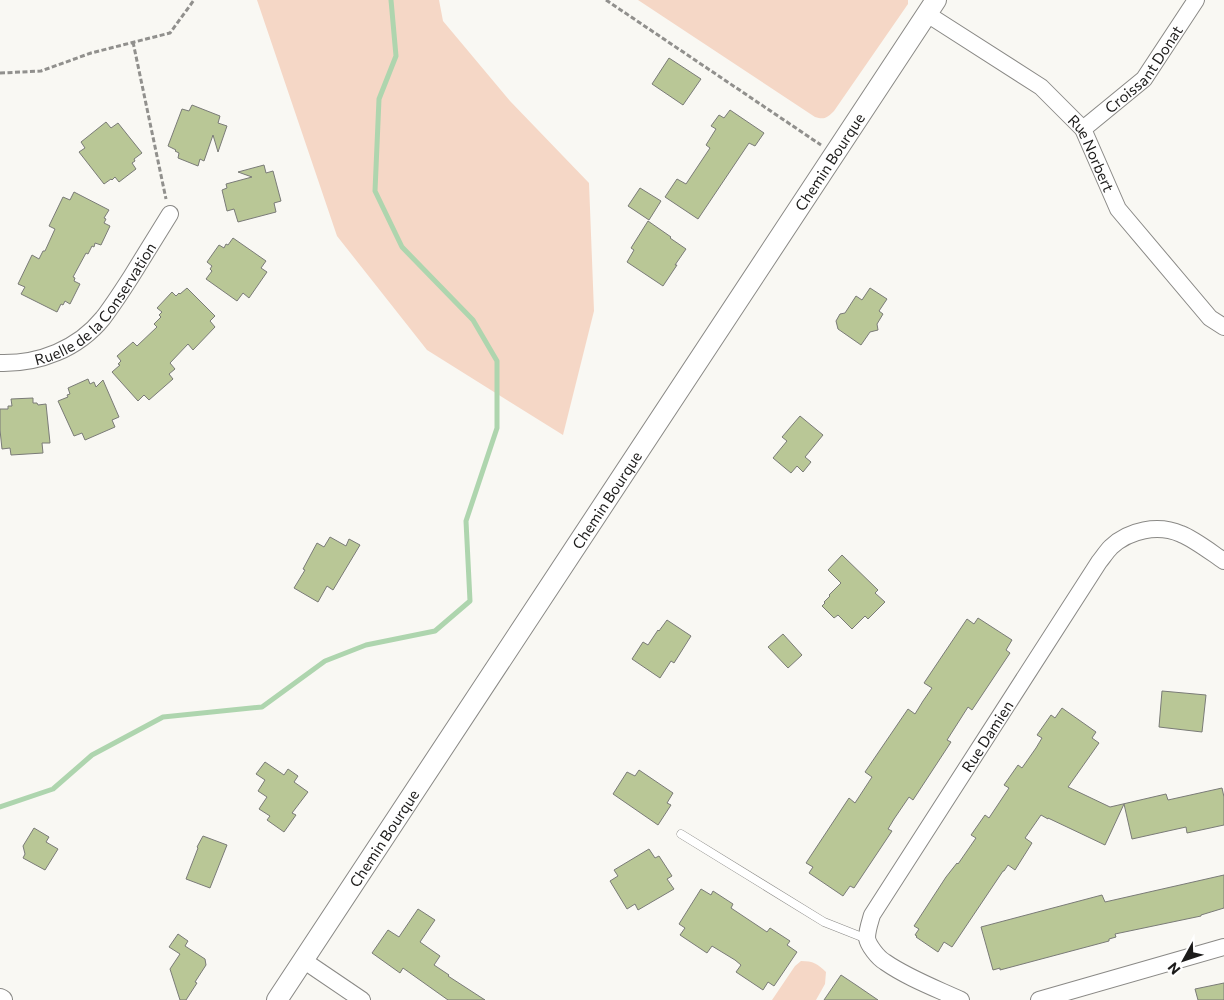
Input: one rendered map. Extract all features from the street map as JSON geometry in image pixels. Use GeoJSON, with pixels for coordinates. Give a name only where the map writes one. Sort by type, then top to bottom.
{"type":"FeatureCollection","features":[{"type":"Feature","properties":{"kind":"street","name":"Croissant Donat"},"geometry":{"type":"LineString","coordinates":[[1083,128],[1144,79],[1196,0]]}},
{"type":"Feature","properties":{"kind":"street","name":"Chemin Bourque"},"geometry":{"type":"LineString","coordinates":[[278,1000],[932,7]]}},
{"type":"Feature","properties":{"kind":"street","name":"Rue Norbert"},"geometry":{"type":"LineString","coordinates":[[932,7],[1041,88],[1083,128],[1118,209],[1210,318],[1224,327]]}},
{"type":"Feature","properties":{"kind":"street","name":"Ruelle de la Conservation"},"geometry":{"type":"LineString","coordinates":[[0,363],[20,363],[41,358],[62,350],[88,333],[102,319],[114,302],[170,214]]}},
{"type":"Feature","properties":{"kind":"street","name":"Rue Damien"},"geometry":{"type":"LineString","coordinates":[[867,939],[872,915],[1110,547],[1126,536],[1144,530],[1162,529],[1181,534],[1224,561]]}},
{"type":"Feature","properties":{"kind":"street"},"geometry":{"type":"LineString","coordinates":[[867,939],[875,954],[884,962],[912,978],[961,1000]]}},
{"type":"Feature","properties":{"kind":"street"},"geometry":{"type":"LineString","coordinates":[[1039,1000],[1224,947]]}},
{"type":"Feature","properties":{"kind":"street"},"geometry":{"type":"LineString","coordinates":[[303,960],[362,1000]]}},
{"type":"Feature","properties":{"kind":"lane"},"geometry":{"type":"LineString","coordinates":[[681,834],[824,922],[867,939]]}},
{"type":"Feature","properties":{"kind":"path"},"geometry":{"type":"LineString","coordinates":[[0,73],[41,71],[91,53],[170,33],[194,0]]}},
{"type":"Feature","properties":{"kind":"path"},"geometry":{"type":"LineString","coordinates":[[606,0],[835,154]]}},
{"type":"Feature","properties":{"kind":"path"},"geometry":{"type":"LineString","coordinates":[[133,42],[170,214]]}},
{"type":"Feature","properties":{"kind":"shaded area"},"geometry":{"type":"Polygon","coordinates":[[[257,0],[439,0],[443,21],[510,101],[589,183],[594,311],[563,435],[427,350],[337,236],[257,0]]]}},
{"type":"Feature","properties":{"kind":"shaded area"},"geometry":{"type":"Polygon","coordinates":[[[638,0],[908,0],[908,4],[834,111],[827,117],[821,118],[815,117],[638,0]]]}},
{"type":"Feature","properties":{"kind":"shaded area"},"geometry":{"type":"Polygon","coordinates":[[[801,961],[815,964],[826,972],[825,984],[816,1000],[772,1000],[795,966],[801,961]]]}},
{"type":"Feature","properties":{"kind":"building"},"geometry":{"type":"Polygon","coordinates":[[[669,58],[701,79],[683,105],[652,84],[669,58]]]}},
{"type":"Feature","properties":{"kind":"building"},"geometry":{"type":"Polygon","coordinates":[[[192,105],[220,116],[218,123],[227,126],[218,152],[213,135],[204,161],[200,159],[198,166],[178,158],[179,153],[168,146],[182,109],[189,111],[192,105]]]}},
{"type":"Feature","properties":{"kind":"building"},"geometry":{"type":"Polygon","coordinates":[[[730,110],[764,133],[755,146],[749,143],[698,219],[665,197],[677,179],[686,184],[710,148],[706,145],[716,129],[711,126],[719,115],[724,118],[730,110]]]}},
{"type":"Feature","properties":{"kind":"building"},"geometry":{"type":"Polygon","coordinates":[[[106,122],[111,128],[118,123],[142,153],[132,163],[136,169],[119,182],[115,177],[104,184],[79,152],[85,148],[81,142],[106,122]]]}},
{"type":"Feature","properties":{"kind":"building"},"geometry":{"type":"Polygon","coordinates":[[[264,165],[266,173],[273,171],[281,201],[274,203],[276,212],[238,222],[234,209],[227,211],[222,190],[227,188],[226,184],[252,177],[238,172],[264,165]]]}},
{"type":"Feature","properties":{"kind":"building"},"geometry":{"type":"Polygon","coordinates":[[[640,188],[661,201],[649,220],[628,206],[640,188]]]}},
{"type":"Feature","properties":{"kind":"building"},"geometry":{"type":"Polygon","coordinates":[[[74,192],[109,210],[104,218],[106,219],[104,223],[110,226],[101,245],[95,243],[94,247],[92,246],[73,277],[75,278],[74,281],[80,284],[70,304],[65,301],[57,312],[21,294],[25,287],[18,284],[32,255],[39,259],[43,251],[45,251],[55,229],[49,226],[63,197],[70,200],[74,192]]]}},
{"type":"Feature","properties":{"kind":"building"},"geometry":{"type":"Polygon","coordinates":[[[648,221],[686,249],[663,286],[627,262],[634,250],[631,248],[648,221]]]}},
{"type":"Feature","properties":{"kind":"building"},"geometry":{"type":"Polygon","coordinates":[[[233,238],[266,261],[261,268],[267,272],[249,298],[243,293],[237,301],[206,279],[212,271],[210,269],[212,266],[207,262],[219,245],[224,248],[233,238]]]}},
{"type":"Feature","properties":{"kind":"building"},"geometry":{"type":"Polygon","coordinates":[[[187,288],[215,316],[210,321],[215,327],[193,350],[188,344],[170,363],[175,369],[169,374],[173,379],[149,400],[144,395],[138,401],[112,372],[120,365],[118,364],[121,361],[117,356],[133,342],[137,346],[157,327],[154,324],[161,317],[159,315],[162,312],[157,308],[172,292],[176,296],[187,288]]]}},
{"type":"Feature","properties":{"kind":"building"},"geometry":{"type":"Polygon","coordinates":[[[870,288],[887,299],[879,311],[883,314],[877,324],[878,330],[870,332],[861,345],[838,329],[836,321],[840,314],[845,313],[856,296],[862,300],[870,288]]]}},
{"type":"Feature","properties":{"kind":"building"},"geometry":{"type":"Polygon","coordinates":[[[88,379],[90,384],[94,382],[96,387],[103,380],[119,417],[112,420],[115,427],[85,440],[82,433],[74,436],[58,401],[68,397],[67,395],[70,394],[68,388],[88,379]]]}},
{"type":"Feature","properties":{"kind":"building"},"geometry":{"type":"Polygon","coordinates":[[[33,398],[33,403],[38,405],[46,404],[50,443],[42,443],[43,453],[11,455],[10,448],[2,449],[0,409],[8,409],[8,406],[12,406],[11,399],[33,398]]]}},
{"type":"Feature","properties":{"kind":"building"},"geometry":{"type":"Polygon","coordinates":[[[800,416],[823,435],[805,457],[811,462],[803,472],[797,466],[791,473],[773,458],[787,441],[782,437],[800,416]]]}},
{"type":"Feature","properties":{"kind":"building"},"geometry":{"type":"Polygon","coordinates":[[[330,537],[346,546],[349,539],[360,545],[333,590],[327,586],[318,602],[294,588],[305,570],[303,569],[317,543],[324,547],[330,537]]]}},
{"type":"Feature","properties":{"kind":"building"},"geometry":{"type":"Polygon","coordinates":[[[842,555],[878,590],[875,593],[885,602],[868,619],[865,616],[852,629],[838,615],[834,618],[822,606],[829,595],[841,583],[828,570],[842,555]]]}},
{"type":"Feature","properties":{"kind":"building"},"geometry":{"type":"Polygon","coordinates":[[[978,618],[1012,640],[1006,650],[1010,653],[972,710],[968,707],[947,740],[951,742],[913,800],[909,797],[894,819],[888,829],[892,831],[854,888],[850,886],[843,896],[809,873],[813,867],[806,863],[849,798],[855,803],[872,777],[865,772],[908,709],[915,714],[932,688],[924,683],[967,619],[974,624],[978,618]]]}},
{"type":"Feature","properties":{"kind":"building"},"geometry":{"type":"Polygon","coordinates":[[[667,620],[691,636],[674,663],[671,661],[660,678],[632,659],[643,642],[648,645],[667,620]]]}},
{"type":"Feature","properties":{"kind":"building"},"geometry":{"type":"Polygon","coordinates":[[[783,634],[802,655],[788,668],[768,647],[783,634]]]}},
{"type":"Feature","properties":{"kind":"building"},"geometry":{"type":"Polygon","coordinates":[[[1162,691],[1206,695],[1202,732],[1159,727],[1162,691]]]}},
{"type":"Feature","properties":{"kind":"building"},"geometry":{"type":"Polygon","coordinates":[[[1062,708],[1096,732],[1092,738],[1099,743],[1068,787],[1110,807],[1166,794],[1168,800],[1222,788],[1224,797],[1224,825],[1187,833],[1186,827],[1132,839],[1124,804],[1105,845],[1041,815],[1025,838],[1032,843],[1015,870],[1008,865],[952,947],[944,942],[938,952],[916,937],[915,935],[919,929],[914,926],[946,877],[958,864],[976,838],[971,835],[985,815],[989,818],[1009,788],[1004,785],[1018,765],[1022,768],[1036,748],[1042,738],[1037,735],[1051,715],[1055,718],[1062,708]]]}},
{"type":"Feature","properties":{"kind":"building"},"geometry":{"type":"Polygon","coordinates":[[[265,762],[284,775],[288,769],[298,776],[294,782],[308,792],[292,813],[296,815],[284,832],[267,820],[270,816],[259,809],[267,797],[258,791],[265,780],[256,774],[265,762]]]}},
{"type":"Feature","properties":{"kind":"building"},"geometry":{"type":"Polygon","coordinates":[[[639,770],[673,793],[667,803],[671,805],[658,825],[613,794],[627,772],[635,776],[639,770]]]}},
{"type":"Feature","properties":{"kind":"building"},"geometry":{"type":"Polygon","coordinates":[[[34,828],[49,837],[46,842],[58,849],[45,870],[23,858],[25,854],[23,846],[34,828]]]}},
{"type":"Feature","properties":{"kind":"building"},"geometry":{"type":"Polygon","coordinates":[[[203,836],[227,845],[210,888],[186,879],[197,847],[203,836]]]}},
{"type":"Feature","properties":{"kind":"building"},"geometry":{"type":"Polygon","coordinates":[[[649,849],[655,858],[659,856],[672,876],[667,879],[674,889],[638,910],[635,904],[627,909],[610,881],[618,876],[614,870],[649,849]]]}},
{"type":"Feature","properties":{"kind":"building"},"geometry":{"type":"Polygon","coordinates":[[[1224,875],[1224,908],[1201,916],[1115,934],[1116,937],[1109,939],[1109,941],[1000,970],[1000,968],[993,970],[981,927],[1102,895],[1105,902],[1224,875]]]}},
{"type":"Feature","properties":{"kind":"building"},"geometry":{"type":"Polygon","coordinates":[[[701,889],[711,895],[713,891],[733,904],[731,908],[767,932],[770,928],[790,941],[787,945],[797,952],[774,986],[768,982],[763,990],[736,972],[741,965],[735,960],[712,946],[707,953],[680,935],[685,928],[679,924],[701,889]]]}},
{"type":"Feature","properties":{"kind":"building"},"geometry":{"type":"Polygon","coordinates":[[[418,909],[435,920],[420,942],[440,956],[434,965],[485,1000],[448,1000],[403,968],[400,973],[372,953],[388,930],[399,937],[418,909]]]}},
{"type":"Feature","properties":{"kind":"building"},"geometry":{"type":"Polygon","coordinates":[[[178,934],[188,941],[185,946],[205,959],[206,965],[186,1000],[180,1000],[170,969],[180,954],[169,947],[178,934]]]}},
{"type":"Feature","properties":{"kind":"building"},"geometry":{"type":"Polygon","coordinates":[[[841,975],[856,985],[878,1000],[824,1000],[841,975]]]}},
{"type":"Feature","properties":{"kind":"building"},"geometry":{"type":"Polygon","coordinates":[[[1224,983],[1224,1000],[1198,1000],[1195,989],[1224,983]]]}},
{"type":"Feature","properties":{"kind":"waterway"},"geometry":{"type":"LineString","coordinates":[[0,807],[53,789],[92,755],[163,717],[262,707],[325,661],[366,645],[435,631],[470,601],[466,521],[497,428],[497,361],[473,320],[402,247],[375,191],[379,99],[396,56],[391,0]]}}]}
